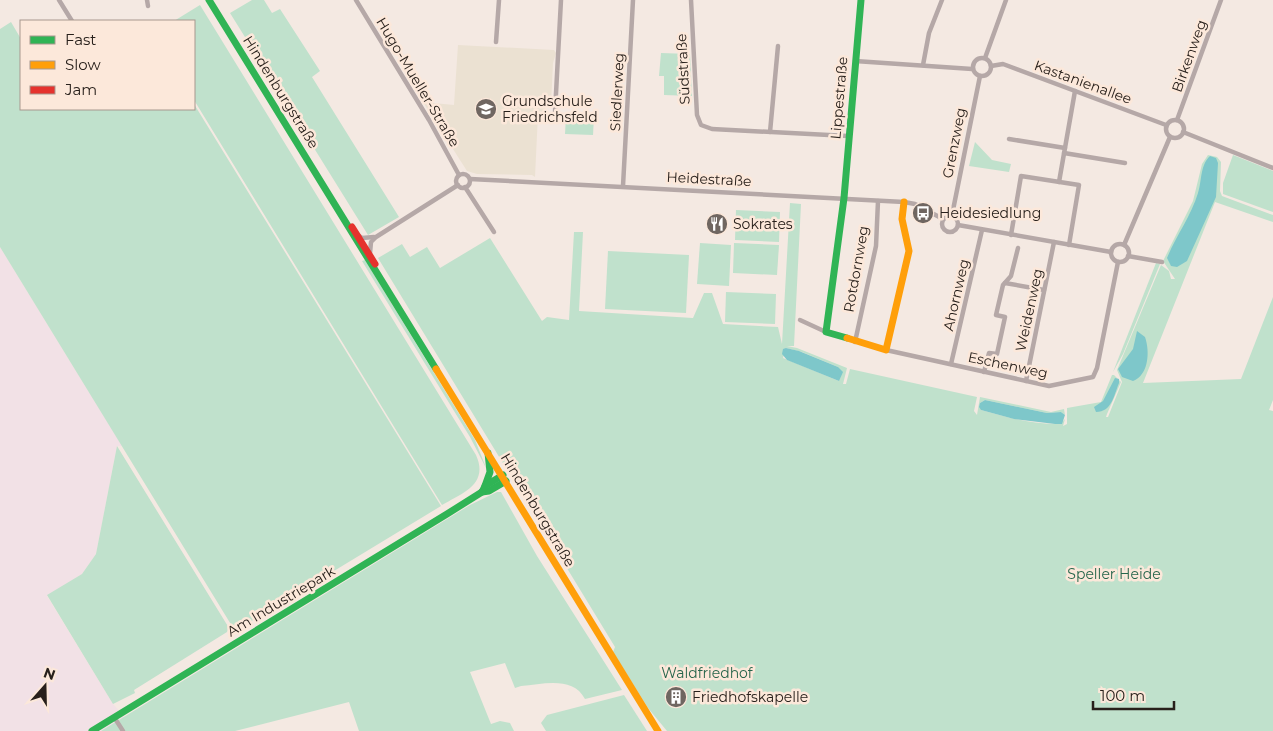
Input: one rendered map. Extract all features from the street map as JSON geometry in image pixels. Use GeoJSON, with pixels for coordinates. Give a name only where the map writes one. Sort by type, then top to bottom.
{"type":"FeatureCollection","features":[{"type":"Feature","properties":{"kind":"street"},"geometry":{"type":"LineString","coordinates":[[59,0],[71,20]]}},
{"type":"Feature","properties":{"kind":"street","name":"Hindenburgstraße"},"geometry":{"type":"LineString","coordinates":[[209,0],[331,197],[354,238],[488,451],[658,731]]}},
{"type":"Feature","properties":{"kind":"street","name":"Hugo-Mueller-Straße"},"geometry":{"type":"LineString","coordinates":[[356,0],[429,120],[459,175]]}},
{"type":"Feature","properties":{"kind":"street"},"geometry":{"type":"LineString","coordinates":[[496,42],[499,0]]}},
{"type":"Feature","properties":{"kind":"street"},"geometry":{"type":"LineString","coordinates":[[555,112],[561,0]]}},
{"type":"Feature","properties":{"kind":"street","name":"Siedlerweg"},"geometry":{"type":"LineString","coordinates":[[623,186],[633,0]]}},
{"type":"Feature","properties":{"kind":"street","name":"Südstraße"},"geometry":{"type":"LineString","coordinates":[[691,0],[696,115],[701,125],[712,129],[848,136]]}},
{"type":"Feature","properties":{"kind":"street","name":"Lippestraße"},"geometry":{"type":"LineString","coordinates":[[844,198],[861,0]]}},
{"type":"Feature","properties":{"kind":"street"},"geometry":{"type":"LineString","coordinates":[[923,65],[929,33],[942,0]]}},
{"type":"Feature","properties":{"kind":"street"},"geometry":{"type":"LineString","coordinates":[[985,58],[1006,0]]}},
{"type":"Feature","properties":{"kind":"street","name":"Birkenweg"},"geometry":{"type":"LineString","coordinates":[[1177,120],[1221,0]]}},
{"type":"Feature","properties":{"kind":"street"},"geometry":{"type":"LineString","coordinates":[[770,132],[778,46]]}},
{"type":"Feature","properties":{"kind":"street"},"geometry":{"type":"LineString","coordinates":[[855,61],[972,68],[980,76],[988,74],[991,66],[985,58]]}},
{"type":"Feature","properties":{"kind":"street"},"geometry":{"type":"LineString","coordinates":[[972,68],[976,60],[985,58]]}},
{"type":"Feature","properties":{"kind":"street","name":"Kastanienallee"},"geometry":{"type":"LineString","coordinates":[[991,66],[1003,64],[1166,125]]}},
{"type":"Feature","properties":{"kind":"street","name":"Grenzweg"},"geometry":{"type":"LineString","coordinates":[[952,215],[980,76]]}},
{"type":"Feature","properties":{"kind":"street"},"geometry":{"type":"LineString","coordinates":[[1059,182],[1075,91]]}},
{"type":"Feature","properties":{"kind":"street"},"geometry":{"type":"LineString","coordinates":[[1170,137],[1166,130],[1166,125],[1170,121],[1177,120],[1182,123],[1184,132]]}},
{"type":"Feature","properties":{"kind":"street"},"geometry":{"type":"LineString","coordinates":[[1170,137],[1178,137],[1184,132]]}},
{"type":"Feature","properties":{"kind":"street"},"geometry":{"type":"LineString","coordinates":[[1184,132],[1273,168]]}},
{"type":"Feature","properties":{"kind":"street"},"geometry":{"type":"LineString","coordinates":[[1124,245],[1170,137]]}},
{"type":"Feature","properties":{"kind":"street"},"geometry":{"type":"LineString","coordinates":[[1009,139],[1125,163]]}},
{"type":"Feature","properties":{"kind":"street","name":"Heidestraße"},"geometry":{"type":"LineString","coordinates":[[459,175],[465,174],[470,179],[904,202],[914,204],[943,219],[942,227],[946,231],[953,231],[958,226],[1111,252]]}},
{"type":"Feature","properties":{"kind":"street"},"geometry":{"type":"LineString","coordinates":[[458,184],[457,179],[459,175]]}},
{"type":"Feature","properties":{"kind":"street"},"geometry":{"type":"LineString","coordinates":[[1012,235],[1021,176],[1079,185],[1069,245]]}},
{"type":"Feature","properties":{"kind":"street"},"geometry":{"type":"LineString","coordinates":[[465,187],[470,179]]}},
{"type":"Feature","properties":{"kind":"street"},"geometry":{"type":"LineString","coordinates":[[458,184],[465,187],[494,232]]}},
{"type":"Feature","properties":{"kind":"street"},"geometry":{"type":"LineString","coordinates":[[370,255],[371,242],[376,237],[458,184]]}},
{"type":"Feature","properties":{"kind":"street","name":"Hindenburgstraße"},"geometry":{"type":"LineString","coordinates":[[331,197],[358,235],[396,302]]}},
{"type":"Feature","properties":{"kind":"street","name":"Rotdornweg"},"geometry":{"type":"LineString","coordinates":[[826,332],[844,198]]}},
{"type":"Feature","properties":{"kind":"street","name":"Rotdornweg"},"geometry":{"type":"LineString","coordinates":[[855,342],[876,246],[878,201]]}},
{"type":"Feature","properties":{"kind":"street"},"geometry":{"type":"LineString","coordinates":[[800,320],[826,332],[886,350],[909,251],[902,219],[904,202]]}},
{"type":"Feature","properties":{"kind":"street"},"geometry":{"type":"LineString","coordinates":[[943,219],[952,215],[956,218],[958,226]]}},
{"type":"Feature","properties":{"kind":"street","name":"Ahornweg"},"geometry":{"type":"LineString","coordinates":[[951,364],[982,230]]}},
{"type":"Feature","properties":{"kind":"street"},"geometry":{"type":"LineString","coordinates":[[358,235],[369,238],[376,237]]}},
{"type":"Feature","properties":{"kind":"street","name":"Weidenweg"},"geometry":{"type":"LineString","coordinates":[[1026,382],[1054,242]]}},
{"type":"Feature","properties":{"kind":"street"},"geometry":{"type":"LineString","coordinates":[[1124,245],[1116,246],[1111,252],[1112,257],[1118,262],[1123,261],[1128,256]]}},
{"type":"Feature","properties":{"kind":"street"},"geometry":{"type":"LineString","coordinates":[[1124,245],[1128,251],[1128,256]]}},
{"type":"Feature","properties":{"kind":"street"},"geometry":{"type":"LineString","coordinates":[[984,372],[989,353],[997,354],[1005,317],[996,315],[1005,283],[1011,276],[1018,248]]}},
{"type":"Feature","properties":{"kind":"street"},"geometry":{"type":"LineString","coordinates":[[1128,256],[1162,262]]}},
{"type":"Feature","properties":{"kind":"street","name":"Eschenweg"},"geometry":{"type":"LineString","coordinates":[[886,350],[1049,386],[1093,377],[1097,368],[1118,262]]}},
{"type":"Feature","properties":{"kind":"street"},"geometry":{"type":"LineString","coordinates":[[1005,283],[1044,290]]}},
{"type":"Feature","properties":{"kind":"street"},"geometry":{"type":"LineString","coordinates":[[484,489],[490,472],[488,451]]}},
{"type":"Feature","properties":{"kind":"street","name":"Am Industriepark"},"geometry":{"type":"LineString","coordinates":[[92,731],[504,478]]}},
{"type":"Feature","properties":{"kind":"street"},"geometry":{"type":"LineString","coordinates":[[114,717],[123,731]]}},
{"type":"Feature","properties":{"kind":"shaded area","name":"Grundschule Friedrichsfeld"},"geometry":{"type":"Polygon","coordinates":[[[458,45],[554,50],[556,53],[553,63],[551,104],[546,104],[545,114],[538,114],[535,177],[532,175],[477,174],[467,171],[423,102],[454,105],[458,45]]]}},
{"type":"Feature","properties":{"kind":"shaded area"},"geometry":{"type":"Polygon","coordinates":[[[0,247],[122,446],[117,446],[96,554],[82,574],[47,596],[113,704],[124,717],[101,731],[0,731],[0,247]]]}},
{"type":"Feature","properties":{"kind":"green space"},"geometry":{"type":"Polygon","coordinates":[[[252,0],[264,0],[272,13],[280,9],[320,71],[312,77],[399,217],[368,235],[230,13],[252,0]]]}},
{"type":"Feature","properties":{"kind":"green space"},"geometry":{"type":"Polygon","coordinates":[[[200,5],[476,455],[479,473],[472,486],[465,492],[442,505],[195,102],[195,20],[176,20],[200,5]]]}},
{"type":"Feature","properties":{"kind":"green space"},"geometry":{"type":"Polygon","coordinates":[[[11,22],[20,37],[20,110],[195,110],[195,106],[441,506],[235,631],[0,247],[0,29],[11,22]]]}},
{"type":"Feature","properties":{"kind":"green space"},"geometry":{"type":"Polygon","coordinates":[[[661,53],[690,54],[692,96],[664,95],[664,76],[659,76],[661,53]]]}},
{"type":"Feature","properties":{"kind":"green space"},"geometry":{"type":"Polygon","coordinates":[[[566,116],[594,117],[593,135],[565,134],[566,116]]]}},
{"type":"Feature","properties":{"kind":"green space"},"geometry":{"type":"Polygon","coordinates":[[[975,142],[992,160],[1011,164],[1009,172],[969,166],[975,142]]]}},
{"type":"Feature","properties":{"kind":"green space","name":"Speller Heide"},"geometry":{"type":"Polygon","coordinates":[[[1208,155],[1217,157],[1221,162],[1220,191],[1222,196],[1273,215],[1273,222],[1215,202],[1143,383],[1241,379],[1273,297],[1273,400],[1269,410],[1273,411],[1273,731],[667,731],[648,708],[613,652],[615,647],[378,258],[402,244],[410,257],[427,247],[440,268],[490,238],[542,321],[547,317],[569,320],[574,232],[583,232],[579,311],[693,318],[704,293],[712,293],[723,324],[778,327],[782,344],[790,203],[801,204],[794,346],[787,346],[797,348],[847,368],[843,384],[846,384],[850,369],[977,397],[974,411],[977,415],[980,397],[1051,412],[1064,409],[1065,415],[1061,412],[1047,413],[985,400],[980,403],[981,410],[1020,420],[1060,424],[1065,419],[1063,426],[1067,424],[1067,408],[1101,402],[1112,375],[1114,375],[1121,382],[1106,417],[1108,417],[1122,382],[1117,370],[1161,265],[1169,271],[1171,279],[1175,279],[1163,261],[1193,201],[1202,164],[1208,155]],[[786,348],[783,358],[839,381],[838,367],[802,352],[786,348]]]}},
{"type":"Feature","properties":{"kind":"green space"},"geometry":{"type":"Polygon","coordinates":[[[1233,155],[1273,171],[1273,212],[1223,194],[1223,183],[1233,155]]]}},
{"type":"Feature","properties":{"kind":"green space"},"geometry":{"type":"Polygon","coordinates":[[[736,210],[780,212],[779,242],[735,240],[736,210]]]}},
{"type":"Feature","properties":{"kind":"green space"},"geometry":{"type":"Polygon","coordinates":[[[700,243],[731,245],[729,286],[697,284],[700,243]]]}},
{"type":"Feature","properties":{"kind":"green space"},"geometry":{"type":"Polygon","coordinates":[[[734,243],[779,245],[777,275],[733,273],[734,243]]]}},
{"type":"Feature","properties":{"kind":"green space"},"geometry":{"type":"Polygon","coordinates":[[[608,251],[689,255],[686,313],[605,309],[608,251]]]}},
{"type":"Feature","properties":{"kind":"green space"},"geometry":{"type":"Polygon","coordinates":[[[365,260],[475,440],[487,470],[470,437],[362,261],[365,260]]]}},
{"type":"Feature","properties":{"kind":"green space"},"geometry":{"type":"Polygon","coordinates":[[[1156,263],[1160,264],[1123,354],[1113,372],[1156,263]]]}},
{"type":"Feature","properties":{"kind":"green space"},"geometry":{"type":"Polygon","coordinates":[[[726,292],[776,294],[775,324],[725,322],[726,292]]]}},
{"type":"Feature","properties":{"kind":"green space"},"geometry":{"type":"Polygon","coordinates":[[[117,446],[229,628],[227,632],[134,690],[135,693],[113,704],[47,595],[82,574],[96,554],[117,446]]]}},
{"type":"Feature","properties":{"kind":"green space"},"geometry":{"type":"Polygon","coordinates":[[[497,492],[501,492],[537,556],[622,690],[585,699],[580,692],[566,684],[548,683],[515,688],[505,663],[470,672],[491,724],[500,721],[510,723],[514,731],[359,731],[349,702],[235,731],[101,731],[470,505],[497,492]]]}},
{"type":"Feature","properties":{"kind":"green space"},"geometry":{"type":"Polygon","coordinates":[[[624,695],[647,731],[546,731],[541,723],[547,715],[624,695]]]}},
{"type":"Feature","properties":{"kind":"water"},"geometry":{"type":"Polygon","coordinates":[[[1210,156],[1216,158],[1218,163],[1216,197],[1187,261],[1177,267],[1171,266],[1167,258],[1195,201],[1204,164],[1210,156]]]}},
{"type":"Feature","properties":{"kind":"water"},"geometry":{"type":"Polygon","coordinates":[[[1137,331],[1145,337],[1148,355],[1142,374],[1133,381],[1122,377],[1118,369],[1133,349],[1137,331]]]}},
{"type":"Feature","properties":{"kind":"water"},"geometry":{"type":"Polygon","coordinates":[[[783,349],[799,351],[838,367],[843,372],[839,381],[787,360],[782,354],[783,349]]]}},
{"type":"Feature","properties":{"kind":"water"},"geometry":{"type":"Polygon","coordinates":[[[1115,378],[1119,379],[1119,383],[1112,402],[1106,409],[1096,412],[1094,407],[1103,401],[1115,378]]]}},
{"type":"Feature","properties":{"kind":"water"},"geometry":{"type":"Polygon","coordinates":[[[985,400],[1047,413],[1061,412],[1065,415],[1062,424],[1014,419],[981,410],[979,407],[980,403],[985,400]]]}},
{"type":"Feature","properties":{"kind":"traffic: fast"},"geometry":{"type":"LineString","coordinates":[[209,0],[436,369]]}},
{"type":"Feature","properties":{"kind":"traffic: fast"},"geometry":{"type":"LineString","coordinates":[[847,338],[826,332],[844,198],[861,0]]}},
{"type":"Feature","properties":{"kind":"traffic: fast"},"geometry":{"type":"LineString","coordinates":[[485,486],[490,472],[488,453]]}},
{"type":"Feature","properties":{"kind":"traffic: fast"},"geometry":{"type":"LineString","coordinates":[[92,731],[447,514],[482,492],[485,486],[503,475]]}},
{"type":"Feature","properties":{"kind":"traffic: fast"},"geometry":{"type":"LineString","coordinates":[[482,492],[489,491],[506,481]]}},
{"type":"Feature","properties":{"kind":"traffic: slow"},"geometry":{"type":"LineString","coordinates":[[847,338],[886,350],[909,251],[902,219],[904,202]]}},
{"type":"Feature","properties":{"kind":"traffic: slow"},"geometry":{"type":"LineString","coordinates":[[436,369],[658,731]]}},
{"type":"Feature","properties":{"kind":"traffic: jam"},"geometry":{"type":"LineString","coordinates":[[352,227],[375,264]]}},
{"type":"Feature","properties":{"kind":"place","name":"Grundschule Friedrichsfeld"},"geometry":{"type":"Point","coordinates":[486,109]}},
{"type":"Feature","properties":{"kind":"place","name":"Heidesiedlung"},"geometry":{"type":"Point","coordinates":[923,213]}},
{"type":"Feature","properties":{"kind":"place","name":"Sokrates"},"geometry":{"type":"Point","coordinates":[717,224]}},
{"type":"Feature","properties":{"kind":"place","name":"Friedhofskapelle"},"geometry":{"type":"Point","coordinates":[676,697]}},
{"type":"Feature","properties":{"kind":"park label","name":"Waldfriedhof"},"geometry":{"type":"Point","coordinates":[707,673]}}]}
